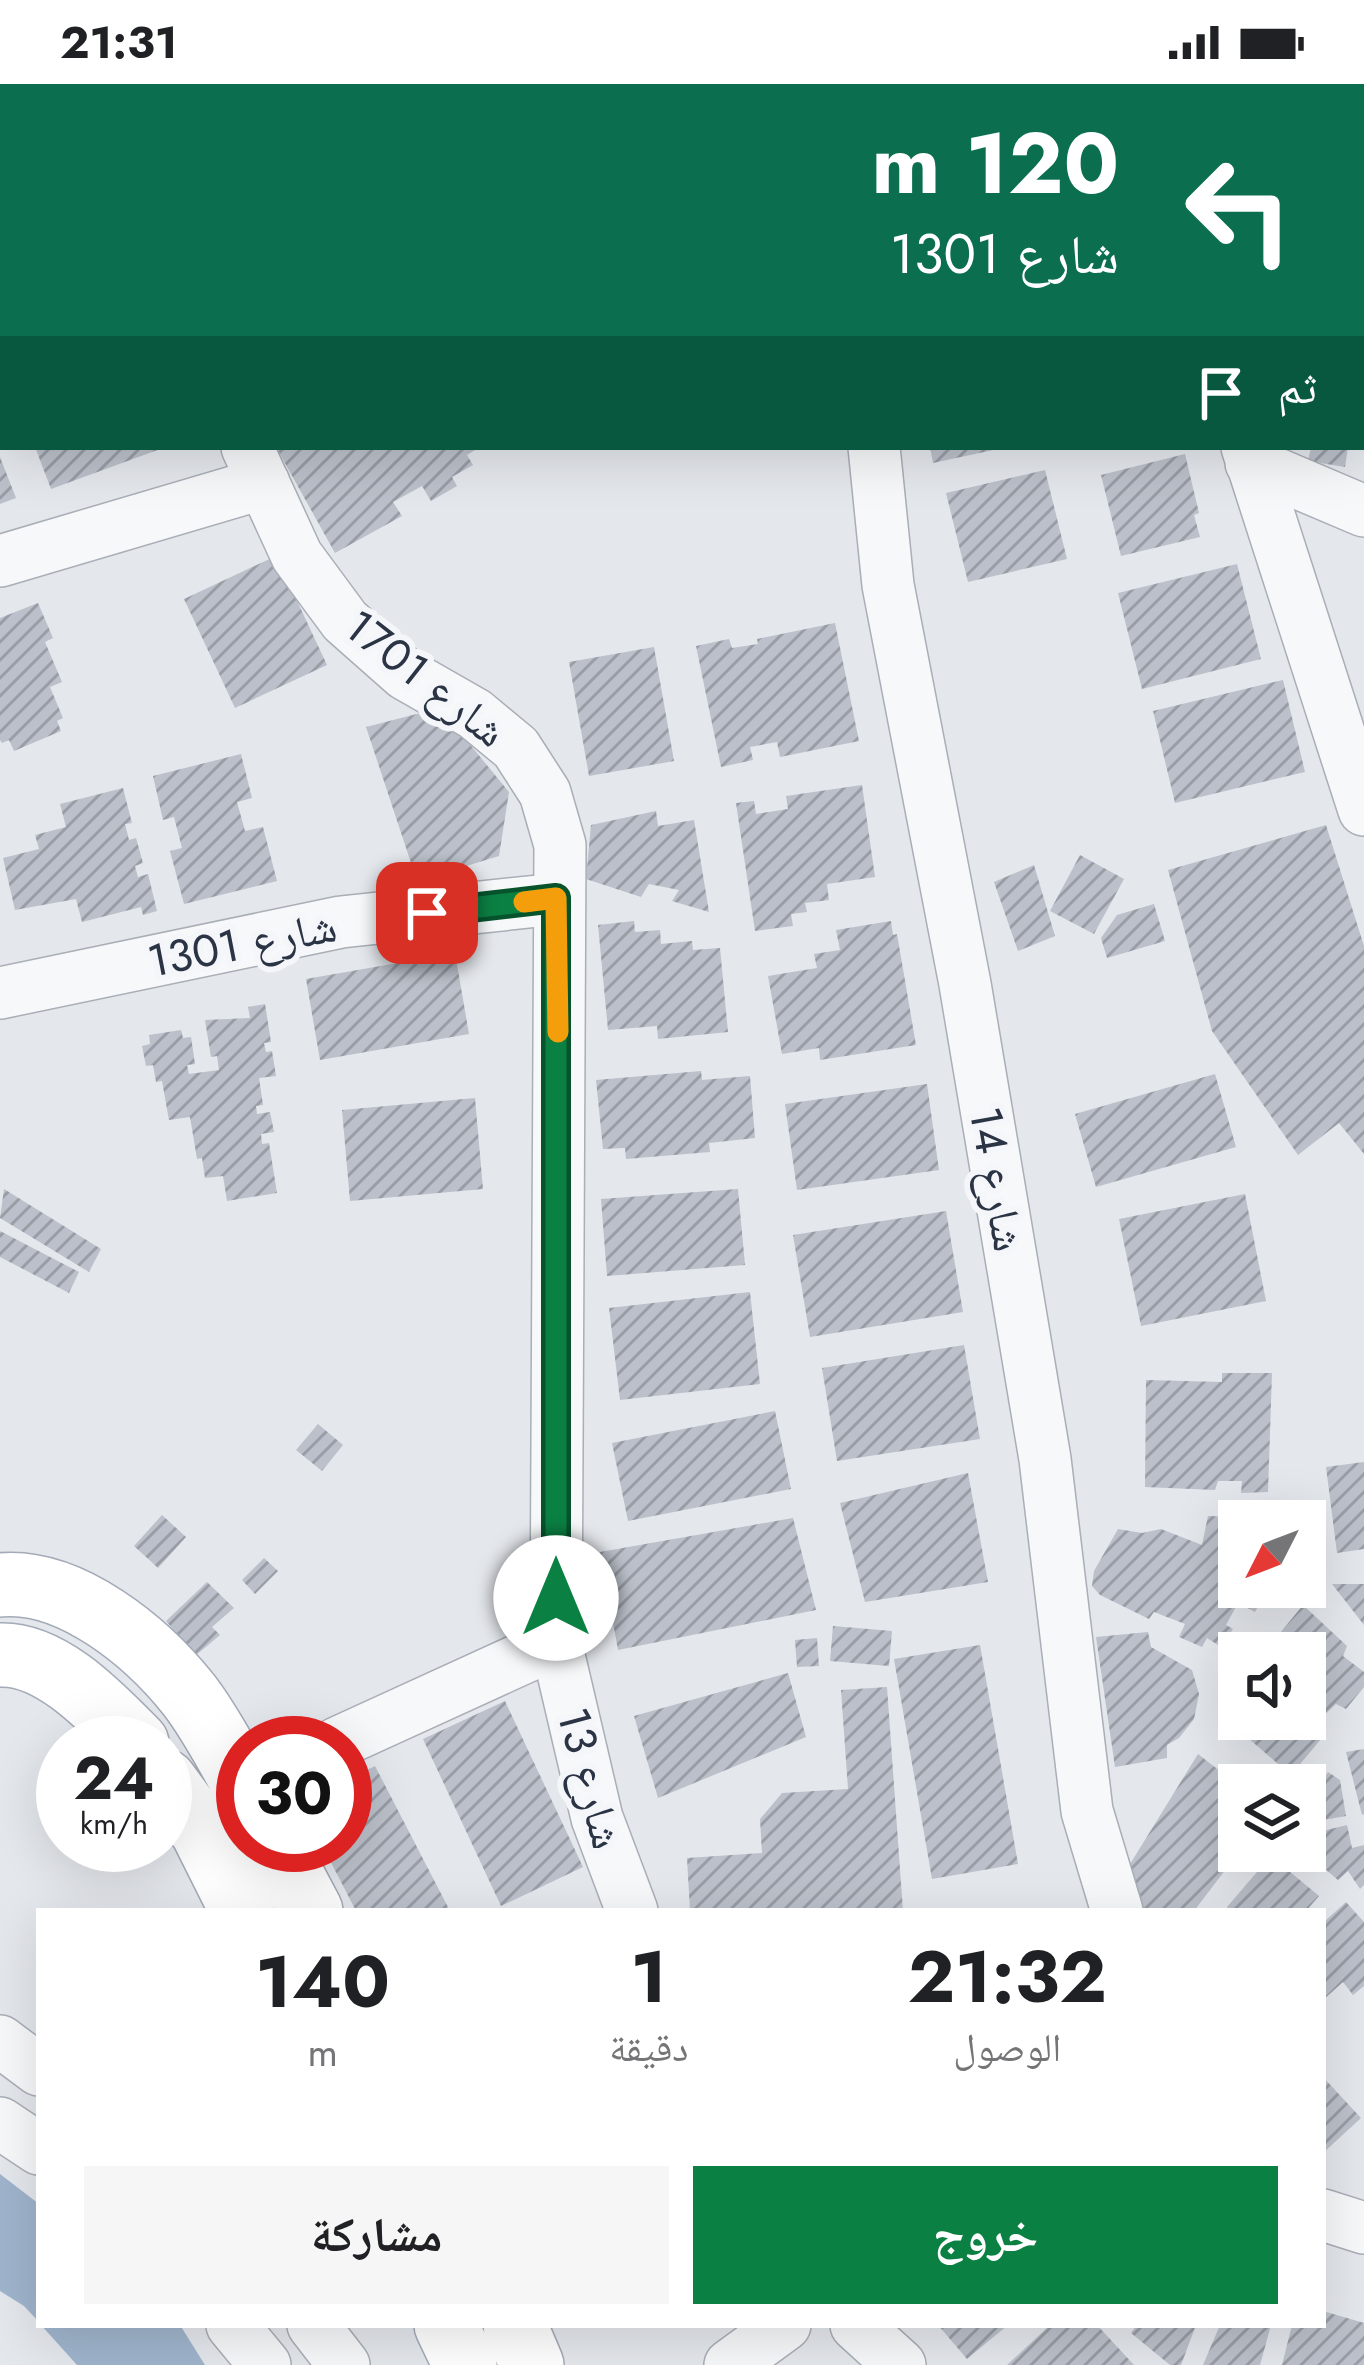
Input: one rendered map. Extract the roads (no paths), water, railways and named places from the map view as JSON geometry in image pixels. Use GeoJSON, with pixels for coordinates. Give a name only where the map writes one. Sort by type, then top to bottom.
{"type":"FeatureCollection","features":[{"type":"Feature","properties":{"kind":"main road"},"geometry":{"type":"LineString","coordinates":[[0,1585],[22,1582],[81,1600],[129,1636],[186,1690],[216,1739]]}},
{"type":"Feature","properties":{"kind":"main road"},"geometry":{"type":"LineString","coordinates":[[0,1654],[51,1669],[106,1716]]}},
{"type":"Feature","properties":{"kind":"main road"},"geometry":{"type":"LineString","coordinates":[[192,1817],[240,1908]]}},
{"type":"Feature","properties":{"kind":"main road"},"geometry":{"type":"LineString","coordinates":[[290,1872],[309,1908]]}},
{"type":"Feature","properties":{"kind":"main road"},"geometry":{"type":"LineString","coordinates":[[447,2328],[465,2365]]}},
{"type":"Feature","properties":{"kind":"main road"},"geometry":{"type":"LineString","coordinates":[[516,2328],[532,2365]]}},
{"type":"Feature","properties":{"kind":"street","name":"شارع 14"},"geometry":{"type":"LineString","coordinates":[[874,450],[888,585],[965,984],[1045,1459],[1087,1810],[1116,1908]]}},
{"type":"Feature","properties":{"kind":"street"},"geometry":{"type":"LineString","coordinates":[[1249,455],[1364,512]]}},
{"type":"Feature","properties":{"kind":"street"},"geometry":{"type":"LineString","coordinates":[[1249,455],[1364,810]]}},
{"type":"Feature","properties":{"kind":"street"},"geometry":{"type":"LineString","coordinates":[[0,561],[255,465]]}},
{"type":"Feature","properties":{"kind":"street","name":"شارع 1701"},"geometry":{"type":"LineString","coordinates":[[255,465],[297,556],[345,621],[405,674],[475,714],[516,748],[545,793],[560,845],[556,898],[556,1643]]}},
{"type":"Feature","properties":{"kind":"street","name":"شارع 1301"},"geometry":{"type":"LineString","coordinates":[[0,992],[341,922],[556,898]]}},
{"type":"Feature","properties":{"kind":"street"},"geometry":{"type":"LineString","coordinates":[[372,1727],[556,1643]]}},
{"type":"Feature","properties":{"kind":"street","name":"شارع 13"},"geometry":{"type":"LineString","coordinates":[[556,1643],[597,1818],[631,1908]]}},
{"type":"Feature","properties":{"kind":"street"},"geometry":{"type":"LineString","coordinates":[[0,2041],[36,2068]]}},
{"type":"Feature","properties":{"kind":"street"},"geometry":{"type":"LineString","coordinates":[[0,2123],[36,2147]]}},
{"type":"Feature","properties":{"kind":"street"},"geometry":{"type":"LineString","coordinates":[[1326,2216],[1364,2228]]}},
{"type":"Feature","properties":{"kind":"street"},"geometry":{"type":"LineString","coordinates":[[234,2328],[265,2365]]}},
{"type":"Feature","properties":{"kind":"street"},"geometry":{"type":"LineString","coordinates":[[315,2328],[344,2365]]}},
{"type":"Feature","properties":{"kind":"street"},"geometry":{"type":"LineString","coordinates":[[730,2365],[780,2328]]}},
{"type":"Feature","properties":{"kind":"street"},"geometry":{"type":"LineString","coordinates":[[859,2328],[900,2365]]}},
{"type":"Feature","properties":{"kind":"water"},"geometry":{"type":"Polygon","coordinates":[[[0,2174],[36,2202],[36,2319],[0,2291],[0,2174]]]}},
{"type":"Feature","properties":{"kind":"water"},"geometry":{"type":"Polygon","coordinates":[[[44,2328],[182,2328],[205,2365],[77,2365],[44,2328]]]}}]}
